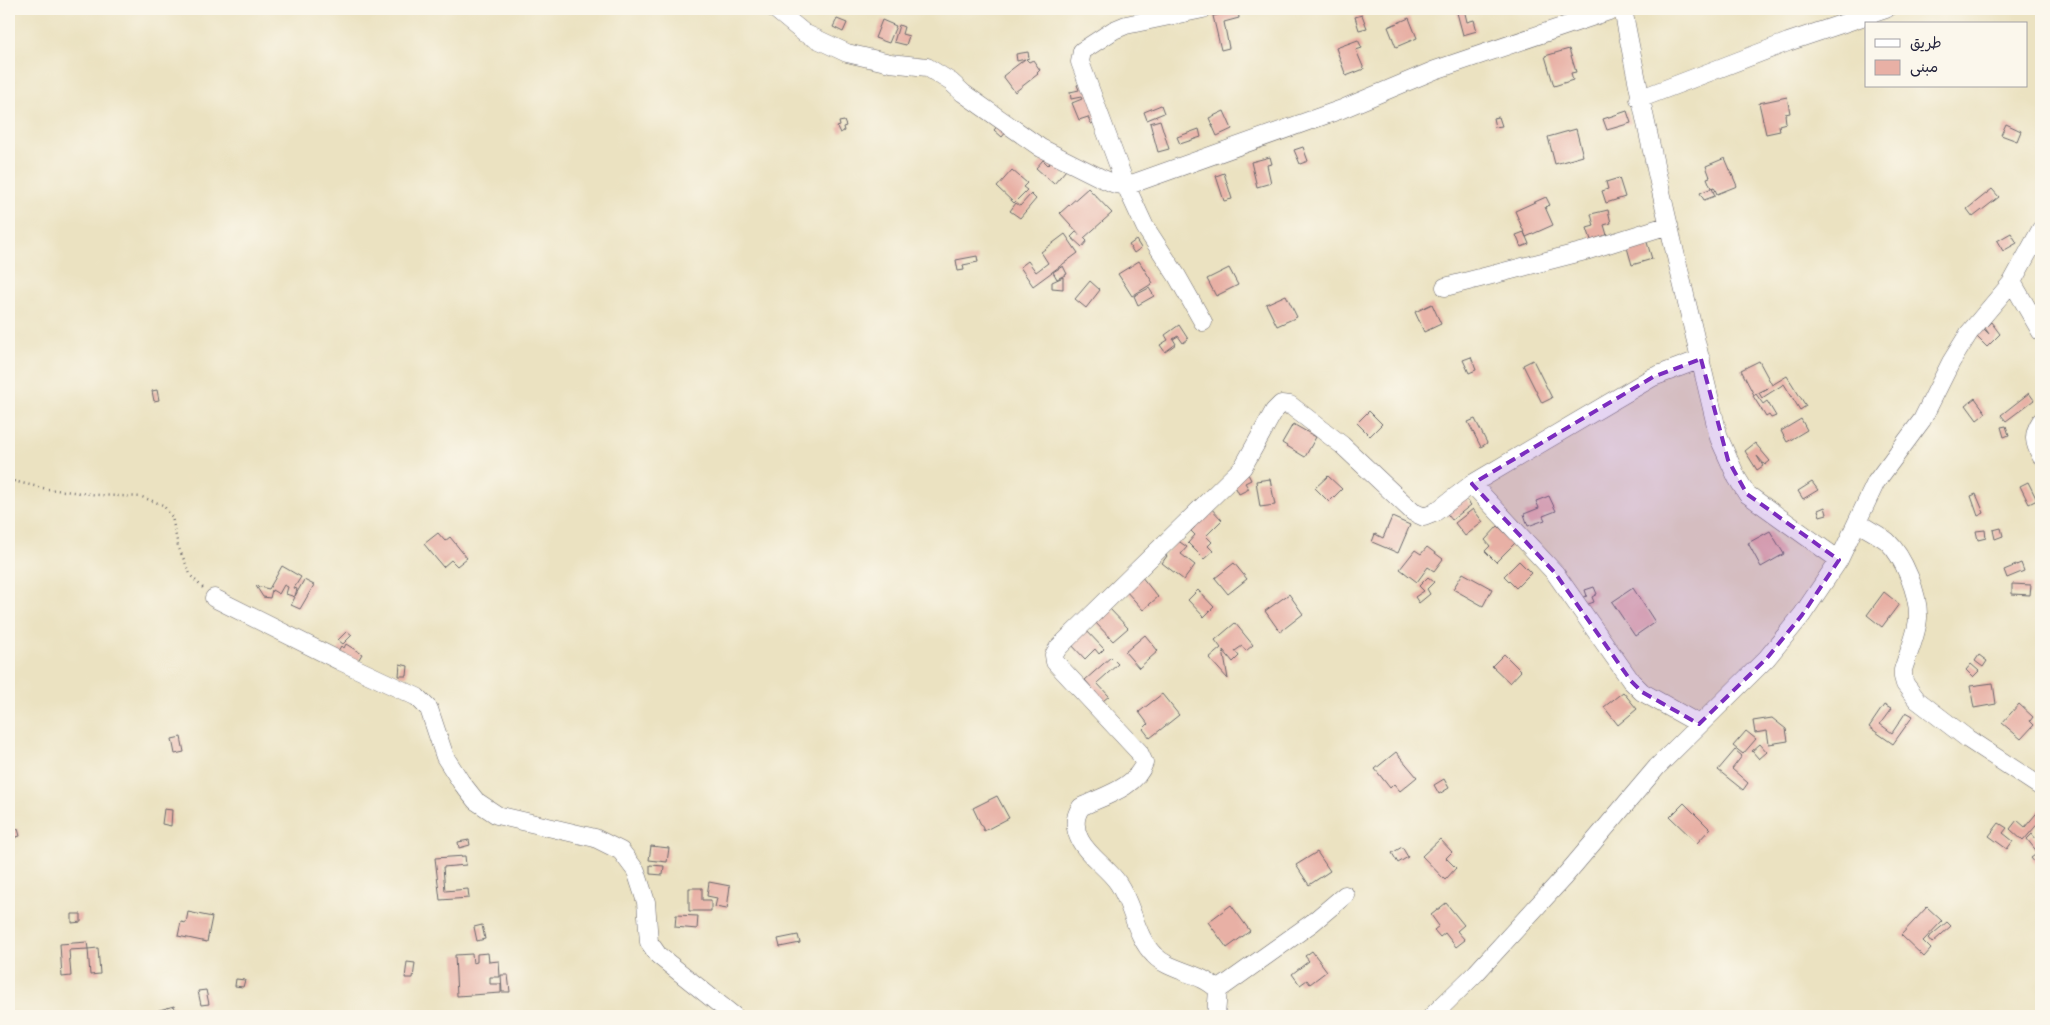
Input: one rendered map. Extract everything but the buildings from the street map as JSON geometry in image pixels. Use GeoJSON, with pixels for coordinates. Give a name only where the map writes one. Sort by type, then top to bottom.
{"type":"FeatureCollection","features":[{"type":"Feature","properties":{"kind":"street"},"geometry":{"type":"LineString","coordinates":[[775,9],[804,33],[847,53],[890,63],[927,67],[951,82],[963,93],[1041,148],[1100,178],[1126,186],[1342,109],[1435,70],[1615,9]]}},
{"type":"Feature","properties":{"kind":"street"},"geometry":{"type":"LineString","coordinates":[[1203,9],[1126,25],[1114,30],[1082,50],[1080,54],[1080,65],[1126,186],[1146,228],[1177,276],[1203,322]]}},
{"type":"Feature","properties":{"kind":"street"},"geometry":{"type":"LineString","coordinates":[[1623,9],[1640,99],[1719,438],[1737,478],[1747,494],[1839,560]]}},
{"type":"Feature","properties":{"kind":"street"},"geometry":{"type":"LineString","coordinates":[[1640,99],[1788,42],[1886,9]]}},
{"type":"Feature","properties":{"kind":"street"},"geometry":{"type":"LineString","coordinates":[[1445,286],[1589,250],[1669,225]]}},
{"type":"Feature","properties":{"kind":"street"},"geometry":{"type":"LineString","coordinates":[[1432,1016],[1490,958],[1563,878],[1657,767],[1767,658],[1802,615],[1839,560],[1876,482],[1922,420],[1951,362],[1969,333],[2012,282],[2041,230]]}},
{"type":"Feature","properties":{"kind":"street"},"geometry":{"type":"LineString","coordinates":[[2012,282],[2041,332]]}},
{"type":"Feature","properties":{"kind":"street"},"geometry":{"type":"LineString","coordinates":[[1216,1016],[1218,990],[1211,983],[1155,957],[1144,943],[1119,885],[1094,858],[1080,839],[1076,826],[1076,815],[1081,807],[1132,782],[1141,773],[1144,763],[1139,752],[1055,662],[1054,655],[1058,648],[1243,467],[1274,411],[1281,404],[1290,404],[1342,446],[1413,512],[1424,517],[1434,514],[1472,484],[1653,377],[1700,359]]}},
{"type":"Feature","properties":{"kind":"street"},"geometry":{"type":"LineString","coordinates":[[2041,422],[2035,431],[2034,437],[2041,456]]}},
{"type":"Feature","properties":{"kind":"street"},"geometry":{"type":"LineString","coordinates":[[1472,484],[1555,573],[1631,681],[1642,692],[1699,724]]}},
{"type":"Feature","properties":{"kind":"street"},"geometry":{"type":"LineString","coordinates":[[1858,523],[1893,547],[1900,556],[1912,588],[1918,618],[1903,677],[1909,691],[1917,700],[1968,739],[2041,786]]}},
{"type":"Feature","properties":{"kind":"street"},"geometry":{"type":"LineString","coordinates":[[214,598],[340,662],[417,697],[429,709],[445,757],[461,782],[476,801],[497,815],[595,838],[621,851],[636,871],[646,902],[648,942],[658,955],[734,1016]]}},
{"type":"Feature","properties":{"kind":"street"},"geometry":{"type":"LineString","coordinates":[[1218,990],[1312,923],[1345,895]]}},
{"type":"Feature","properties":{"kind":"path"},"geometry":{"type":"LineString","coordinates":[[9,480],[47,489],[99,495],[142,497],[164,505],[172,517],[178,546],[191,576],[214,598]]}},
{"type":"Feature","properties":{"kind":"highlighted area"},"geometry":{"type":"Polygon","coordinates":[[[1701,359],[1728,460],[1747,494],[1839,560],[1802,615],[1767,658],[1699,724],[1642,692],[1631,681],[1555,573],[1472,484],[1653,377],[1701,359]]]}}]}
